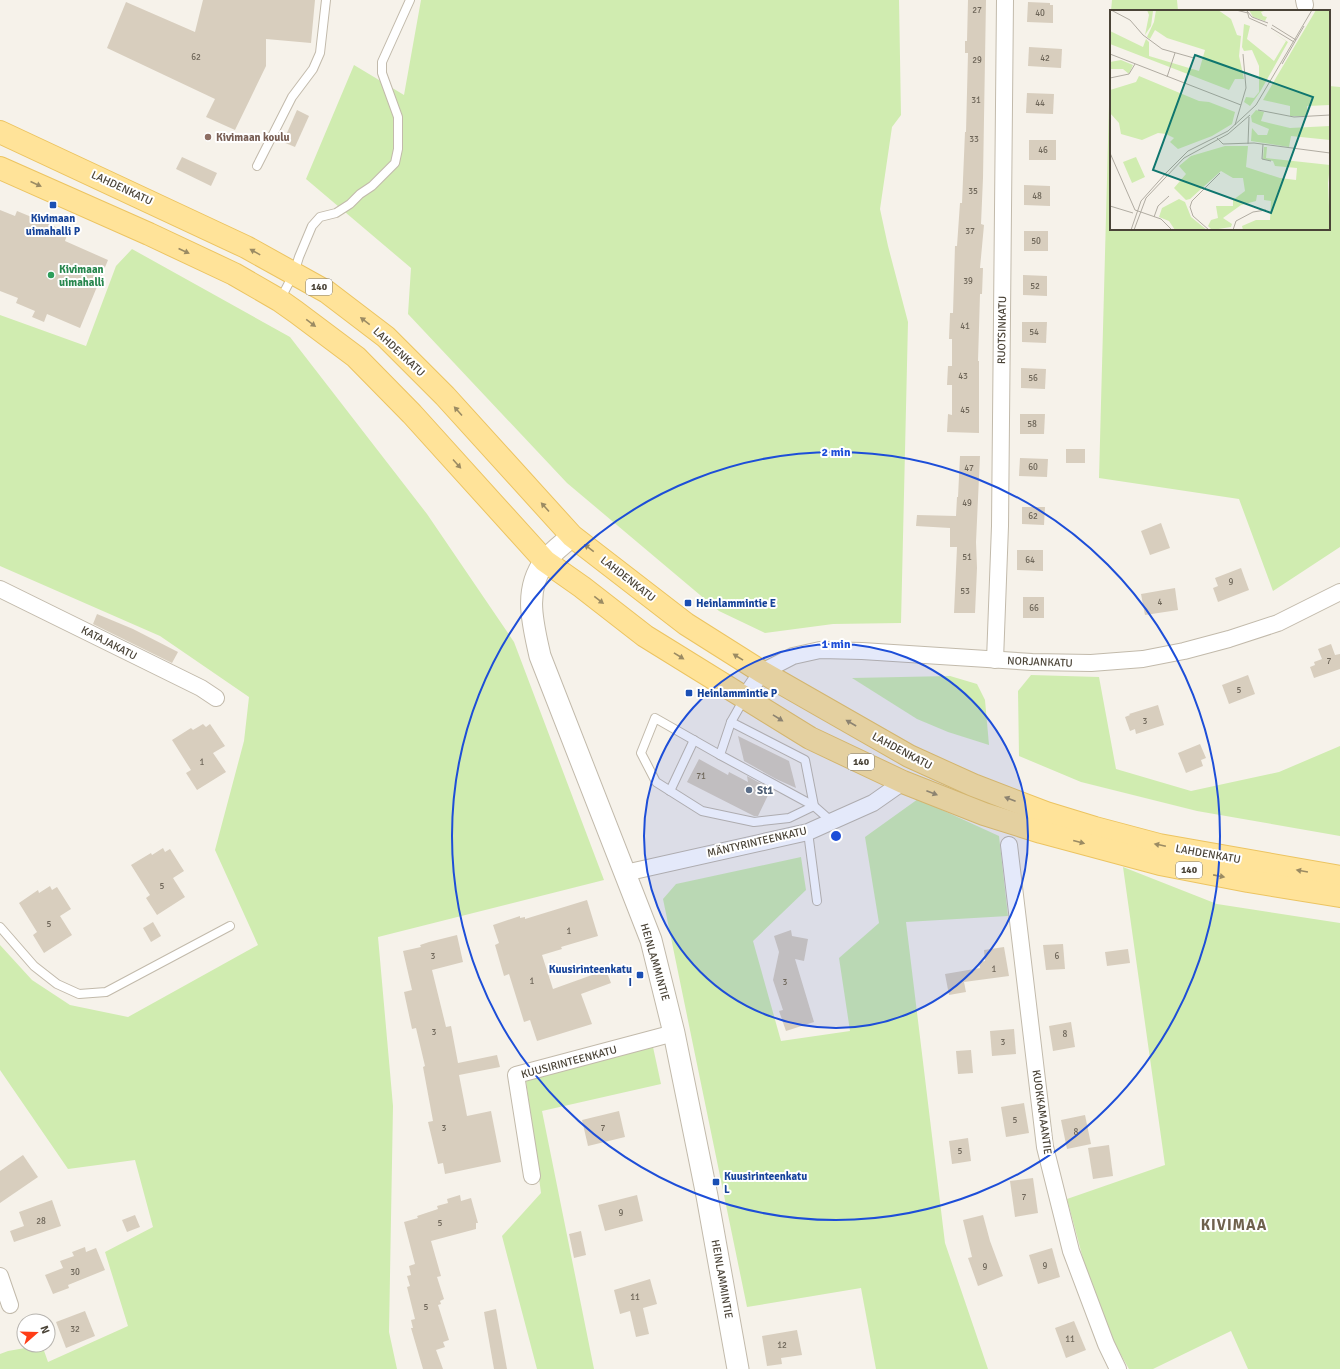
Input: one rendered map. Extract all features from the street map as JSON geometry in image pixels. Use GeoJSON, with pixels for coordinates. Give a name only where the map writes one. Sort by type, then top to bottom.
{"type":"FeatureCollection","features":[{"type":"Feature","properties":{"kind":"main road","name":"LAHDENKATU"},"geometry":{"type":"LineString","coordinates":[[0,132],[246,247],[327,292],[386,338],[445,396],[572,536],[686,624],[762,672],[909,756],[974,785],[1044,822],[1160,864],[1248,881],[1340,896]]}},
{"type":"Feature","properties":{"kind":"main road","name":"LAHDENKATU"},"geometry":{"type":"LineString","coordinates":[[0,168],[149,234],[234,274],[279,300],[356,357],[412,414],[545,561],[646,636],[810,738],[903,782],[984,814],[1095,828],[1158,845],[1340,877]]}},
{"type":"Feature","properties":{"kind":"street","name":"RUOTSINKATU"},"geometry":{"type":"LineString","coordinates":[[995,660],[1000,526],[1005,0]]}},
{"type":"Feature","properties":{"kind":"street","name":"HEINLAMMINTIE"},"geometry":{"type":"LineString","coordinates":[[572,536],[545,561],[535,578],[531,598],[532,620],[540,656],[625,872],[650,940],[674,1033],[707,1196],[738,1369]]}},
{"type":"Feature","properties":{"kind":"street","name":"KATAJAKATU"},"geometry":{"type":"LineString","coordinates":[[0,590],[201,688],[216,698]]}},
{"type":"Feature","properties":{"kind":"street","name":"NORJANKATU"},"geometry":{"type":"LineString","coordinates":[[745,697],[762,672],[793,656],[820,650],[862,651],[1032,662],[1091,663],[1143,659],[1184,651],[1229,639],[1278,622],[1340,592]]}},
{"type":"Feature","properties":{"kind":"street","name":"MÄNTYRINTEENKATU"},"geometry":{"type":"LineString","coordinates":[[625,872],[808,832],[873,802],[903,782]]}},
{"type":"Feature","properties":{"kind":"street","name":"KUOKKAMAANTIE"},"geometry":{"type":"LineString","coordinates":[[1009,845],[1045,1147],[1071,1251],[1106,1344],[1118,1369]]}},
{"type":"Feature","properties":{"kind":"street","name":"KUUSIRINTEENKATU"},"geometry":{"type":"LineString","coordinates":[[532,1176],[516,1076],[674,1033]]}},
{"type":"Feature","properties":{"kind":"street"},"geometry":{"type":"LineString","coordinates":[[0,1276],[10,1306]]}},
{"type":"Feature","properties":{"kind":"lane"},"geometry":{"type":"LineString","coordinates":[[257,166],[292,97],[313,69],[320,53],[326,0]]}},
{"type":"Feature","properties":{"kind":"lane"},"geometry":{"type":"LineString","coordinates":[[279,300],[294,273],[298,257],[312,226],[320,217],[336,214],[350,204],[360,194],[372,186],[395,163],[398,149],[398,117],[382,74],[382,62],[410,0]]}},
{"type":"Feature","properties":{"kind":"lane"},"geometry":{"type":"LineString","coordinates":[[720,755],[732,722],[745,697]]}},
{"type":"Feature","properties":{"kind":"lane"},"geometry":{"type":"LineString","coordinates":[[814,806],[789,818],[754,822],[702,811],[656,782],[641,753],[656,718],[814,806],[831,821]]}},
{"type":"Feature","properties":{"kind":"lane"},"geometry":{"type":"LineString","coordinates":[[732,722],[805,760],[814,806]]}},
{"type":"Feature","properties":{"kind":"lane"},"geometry":{"type":"LineString","coordinates":[[670,791],[694,740]]}},
{"type":"Feature","properties":{"kind":"lane"},"geometry":{"type":"LineString","coordinates":[[808,832],[817,901]]}},
{"type":"Feature","properties":{"kind":"lane"},"geometry":{"type":"LineString","coordinates":[[0,927],[34,966],[57,984],[79,994],[106,992],[230,926]]}},
{"type":"Feature","properties":{"kind":"green space"},"geometry":{"type":"Polygon","coordinates":[[[421,0],[899,0],[901,115],[892,127],[880,209],[908,322],[901,623],[833,624],[765,633],[719,611],[567,483],[408,314],[411,268],[306,179],[354,65],[404,95],[421,0]]]}},
{"type":"Feature","properties":{"kind":"green space"},"geometry":{"type":"Polygon","coordinates":[[[1112,0],[1177,0],[1178,10],[1111,10],[1112,0]]]}},
{"type":"Feature","properties":{"kind":"green space"},"geometry":{"type":"Polygon","coordinates":[[[1110,67],[1110,230],[1330,230],[1330,86],[1340,87],[1340,547],[1273,591],[1239,499],[1099,478],[1110,67]]]}},
{"type":"Feature","properties":{"kind":"green space"},"geometry":{"type":"Polygon","coordinates":[[[132,249],[290,337],[427,514],[514,642],[604,880],[378,937],[393,1106],[389,1332],[397,1369],[0,1369],[0,1354],[8,1351],[16,1350],[16,1353],[45,1353],[48,1362],[128,1326],[105,1252],[153,1227],[135,1160],[68,1169],[0,1070],[0,945],[32,980],[70,1005],[128,1017],[258,945],[215,850],[244,741],[249,697],[160,636],[0,566],[0,315],[86,346],[116,266],[132,249]]]}},
{"type":"Feature","properties":{"kind":"green space"},"geometry":{"type":"Polygon","coordinates":[[[1031,675],[1099,677],[1116,769],[1191,791],[1279,772],[1340,746],[1340,836],[1197,811],[1081,782],[1019,756],[1018,691],[1031,675]]]}},
{"type":"Feature","properties":{"kind":"green space"},"geometry":{"type":"Polygon","coordinates":[[[950,676],[977,684],[985,700],[989,745],[948,732],[917,719],[852,678],[950,676]]]}},
{"type":"Feature","properties":{"kind":"green space"},"geometry":{"type":"Polygon","coordinates":[[[918,799],[999,836],[1008,916],[906,922],[945,1243],[988,1369],[876,1369],[861,1288],[747,1307],[663,899],[676,884],[801,857],[806,890],[753,941],[781,1041],[850,1031],[839,958],[879,923],[865,837],[918,799]]]}},
{"type":"Feature","properties":{"kind":"green space"},"geometry":{"type":"Polygon","coordinates":[[[1123,867],[1217,904],[1340,923],[1340,1369],[1248,1369],[1231,1331],[1153,1369],[1129,1369],[1113,1341],[1085,1266],[1067,1199],[1165,1165],[1123,867]]]}},
{"type":"Feature","properties":{"kind":"green space"},"geometry":{"type":"Polygon","coordinates":[[[653,1047],[661,1084],[542,1111],[594,1369],[537,1369],[502,1236],[541,1193],[526,1081],[653,1047]]]}},
{"type":"Feature","properties":{"kind":"building"},"geometry":{"type":"Polygon","coordinates":[[[203,0],[315,0],[311,43],[266,39],[266,66],[235,130],[206,117],[215,99],[107,48],[126,2],[195,32],[203,0]]]}},
{"type":"Feature","properties":{"kind":"building"},"geometry":{"type":"Polygon","coordinates":[[[968,0],[986,0],[981,224],[984,225],[980,268],[983,268],[982,294],[980,294],[978,361],[979,433],[947,432],[948,414],[952,415],[952,385],[947,385],[948,366],[952,366],[952,339],[949,339],[950,313],[953,313],[955,246],[957,246],[960,203],[962,203],[966,132],[968,53],[965,53],[965,41],[967,41],[968,0]]]}},
{"type":"Feature","properties":{"kind":"building"},"geometry":{"type":"Polygon","coordinates":[[[1028,2],[1050,3],[1050,5],[1053,5],[1053,23],[1027,22],[1028,2]]]}},
{"type":"Feature","properties":{"kind":"building"},"geometry":{"type":"Polygon","coordinates":[[[1029,47],[1062,49],[1061,68],[1028,66],[1029,47]]]}},
{"type":"Feature","properties":{"kind":"building"},"geometry":{"type":"Polygon","coordinates":[[[1027,93],[1054,94],[1053,114],[1026,113],[1027,93]]]}},
{"type":"Feature","properties":{"kind":"building"},"geometry":{"type":"Polygon","coordinates":[[[297,110],[309,116],[295,147],[283,142],[297,110]]]}},
{"type":"Feature","properties":{"kind":"building"},"geometry":{"type":"Polygon","coordinates":[[[1029,140],[1056,140],[1056,160],[1029,160],[1029,140]]]}},
{"type":"Feature","properties":{"kind":"building"},"geometry":{"type":"Polygon","coordinates":[[[182,157],[217,173],[211,186],[176,169],[182,157]]]}},
{"type":"Feature","properties":{"kind":"building"},"geometry":{"type":"Polygon","coordinates":[[[1024,185],[1050,186],[1050,206],[1024,205],[1024,185]]]}},
{"type":"Feature","properties":{"kind":"building","name":"Kivimaan uimahalli"},"geometry":{"type":"Polygon","coordinates":[[[0,210],[15,216],[17,211],[68,232],[65,241],[108,260],[80,328],[47,314],[44,322],[32,317],[35,311],[16,303],[18,298],[0,291],[0,210]]]}},
{"type":"Feature","properties":{"kind":"building"},"geometry":{"type":"Polygon","coordinates":[[[1024,231],[1048,231],[1048,251],[1024,251],[1024,231]]]}},
{"type":"Feature","properties":{"kind":"building"},"geometry":{"type":"Polygon","coordinates":[[[1023,275],[1047,276],[1047,296],[1023,295],[1023,275]]]}},
{"type":"Feature","properties":{"kind":"building"},"geometry":{"type":"Polygon","coordinates":[[[1022,322],[1047,322],[1046,343],[1022,342],[1022,322]]]}},
{"type":"Feature","properties":{"kind":"building"},"geometry":{"type":"Polygon","coordinates":[[[1021,368],[1046,369],[1045,389],[1021,388],[1021,368]]]}},
{"type":"Feature","properties":{"kind":"building"},"geometry":{"type":"Polygon","coordinates":[[[1020,414],[1045,414],[1044,434],[1020,434],[1020,414]]]}},
{"type":"Feature","properties":{"kind":"building"},"geometry":{"type":"Polygon","coordinates":[[[1066,449],[1085,449],[1085,463],[1066,463],[1066,449]]]}},
{"type":"Feature","properties":{"kind":"building"},"geometry":{"type":"Polygon","coordinates":[[[960,456],[980,456],[976,542],[977,568],[975,613],[954,613],[957,547],[950,547],[950,528],[916,526],[917,515],[956,516],[960,456]]]}},
{"type":"Feature","properties":{"kind":"building"},"geometry":{"type":"Polygon","coordinates":[[[1020,458],[1048,459],[1047,477],[1019,476],[1020,458]]]}},
{"type":"Feature","properties":{"kind":"building"},"geometry":{"type":"Polygon","coordinates":[[[1022,507],[1045,507],[1044,525],[1022,524],[1022,507]]]}},
{"type":"Feature","properties":{"kind":"building"},"geometry":{"type":"Polygon","coordinates":[[[1161,523],[1170,548],[1150,555],[1141,531],[1161,523]]]}},
{"type":"Feature","properties":{"kind":"building"},"geometry":{"type":"Polygon","coordinates":[[[1017,550],[1043,550],[1043,571],[1017,570],[1017,550]]]}},
{"type":"Feature","properties":{"kind":"building"},"geometry":{"type":"Polygon","coordinates":[[[1241,568],[1249,590],[1218,602],[1213,588],[1218,586],[1215,578],[1241,568]]]}},
{"type":"Feature","properties":{"kind":"building"},"geometry":{"type":"Polygon","coordinates":[[[1175,588],[1178,610],[1145,615],[1141,594],[1175,588]]]}},
{"type":"Feature","properties":{"kind":"building"},"geometry":{"type":"Polygon","coordinates":[[[1023,597],[1044,597],[1044,618],[1023,618],[1023,597]]]}},
{"type":"Feature","properties":{"kind":"building"},"geometry":{"type":"Polygon","coordinates":[[[97,614],[133,629],[178,652],[172,663],[93,624],[97,614]]]}},
{"type":"Feature","properties":{"kind":"building"},"geometry":{"type":"Polygon","coordinates":[[[1331,644],[1335,655],[1340,654],[1340,669],[1314,678],[1310,667],[1315,665],[1314,662],[1322,659],[1318,649],[1331,644]]]}},
{"type":"Feature","properties":{"kind":"building"},"geometry":{"type":"Polygon","coordinates":[[[1248,675],[1255,694],[1229,704],[1222,685],[1248,675]]]}},
{"type":"Feature","properties":{"kind":"building"},"geometry":{"type":"Polygon","coordinates":[[[1158,705],[1164,725],[1136,734],[1135,729],[1130,731],[1125,717],[1130,715],[1129,714],[1158,705]]]}},
{"type":"Feature","properties":{"kind":"building"},"geometry":{"type":"Polygon","coordinates":[[[203,724],[206,727],[210,724],[225,746],[213,753],[226,772],[197,790],[186,773],[191,770],[172,740],[191,728],[193,730],[203,724]]]}},
{"type":"Feature","properties":{"kind":"building"},"geometry":{"type":"Polygon","coordinates":[[[738,736],[789,761],[796,788],[776,779],[744,761],[738,736]]]}},
{"type":"Feature","properties":{"kind":"building"},"geometry":{"type":"Polygon","coordinates":[[[1200,744],[1206,758],[1201,760],[1203,766],[1186,773],[1178,753],[1200,744]]]}},
{"type":"Feature","properties":{"kind":"building"},"geometry":{"type":"Polygon","coordinates":[[[699,759],[728,775],[729,772],[748,782],[747,776],[771,789],[758,816],[754,816],[687,782],[699,759]]]}},
{"type":"Feature","properties":{"kind":"building"},"geometry":{"type":"Polygon","coordinates":[[[163,848],[165,852],[170,849],[184,871],[173,878],[185,897],[157,915],[146,898],[150,895],[131,865],[151,853],[152,855],[163,848]]]}},
{"type":"Feature","properties":{"kind":"building"},"geometry":{"type":"Polygon","coordinates":[[[50,886],[52,890],[57,887],[71,909],[60,916],[72,935],[44,953],[33,935],[37,932],[19,903],[38,890],[39,893],[50,886]]]}},
{"type":"Feature","properties":{"kind":"building"},"geometry":{"type":"Polygon","coordinates":[[[587,900],[598,936],[561,947],[562,949],[542,955],[553,989],[606,970],[611,983],[581,994],[592,1024],[537,1041],[530,1020],[524,1022],[509,974],[504,976],[495,945],[499,943],[493,925],[520,916],[520,918],[525,917],[525,919],[587,900]]]}},
{"type":"Feature","properties":{"kind":"building"},"geometry":{"type":"Polygon","coordinates":[[[153,922],[161,936],[151,942],[143,928],[153,922]]]}},
{"type":"Feature","properties":{"kind":"building"},"geometry":{"type":"Polygon","coordinates":[[[791,930],[792,936],[808,939],[804,961],[795,959],[814,1022],[786,1031],[779,1011],[783,1010],[773,980],[779,952],[774,936],[791,930]]]}},
{"type":"Feature","properties":{"kind":"building"},"geometry":{"type":"Polygon","coordinates":[[[457,935],[463,962],[432,970],[446,1027],[451,1026],[458,1063],[497,1055],[500,1067],[459,1075],[467,1116],[491,1111],[501,1162],[445,1174],[443,1163],[438,1164],[428,1122],[433,1121],[423,1067],[425,1066],[416,1028],[412,1029],[404,992],[412,990],[403,951],[421,947],[420,945],[457,935]]]}},
{"type":"Feature","properties":{"kind":"building"},"geometry":{"type":"Polygon","coordinates":[[[1063,944],[1065,969],[1046,970],[1043,945],[1063,944]]]}},
{"type":"Feature","properties":{"kind":"building"},"geometry":{"type":"Polygon","coordinates":[[[1004,947],[1009,976],[964,982],[966,992],[949,995],[945,974],[980,968],[979,962],[985,961],[984,950],[1004,947]]]}},
{"type":"Feature","properties":{"kind":"building"},"geometry":{"type":"Polygon","coordinates":[[[1128,949],[1130,963],[1107,966],[1105,952],[1128,949]]]}},
{"type":"Feature","properties":{"kind":"building"},"geometry":{"type":"Polygon","coordinates":[[[1071,1022],[1075,1047],[1053,1051],[1049,1026],[1071,1022]]]}},
{"type":"Feature","properties":{"kind":"building"},"geometry":{"type":"Polygon","coordinates":[[[1014,1029],[1016,1054],[992,1056],[990,1031],[1014,1029]]]}},
{"type":"Feature","properties":{"kind":"building"},"geometry":{"type":"Polygon","coordinates":[[[971,1050],[973,1073],[958,1074],[956,1051],[971,1050]]]}},
{"type":"Feature","properties":{"kind":"building"},"geometry":{"type":"Polygon","coordinates":[[[1024,1103],[1029,1133],[1006,1137],[1001,1107],[1024,1103]]]}},
{"type":"Feature","properties":{"kind":"building"},"geometry":{"type":"Polygon","coordinates":[[[619,1111],[625,1137],[588,1146],[582,1120],[619,1111]]]}},
{"type":"Feature","properties":{"kind":"building"},"geometry":{"type":"Polygon","coordinates":[[[1085,1115],[1091,1144],[1067,1149],[1061,1120],[1085,1115]]]}},
{"type":"Feature","properties":{"kind":"building"},"geometry":{"type":"Polygon","coordinates":[[[968,1138],[971,1161],[952,1164],[949,1141],[968,1138]]]}},
{"type":"Feature","properties":{"kind":"building"},"geometry":{"type":"Polygon","coordinates":[[[1109,1145],[1113,1176],[1093,1179],[1088,1148],[1109,1145]]]}},
{"type":"Feature","properties":{"kind":"building"},"geometry":{"type":"Polygon","coordinates":[[[23,1155],[38,1177],[0,1203],[0,1171],[23,1155]]]}},
{"type":"Feature","properties":{"kind":"building"},"geometry":{"type":"Polygon","coordinates":[[[1033,1178],[1038,1213],[1015,1217],[1010,1181],[1033,1178]]]}},
{"type":"Feature","properties":{"kind":"building"},"geometry":{"type":"Polygon","coordinates":[[[460,1195],[461,1201],[471,1198],[478,1223],[476,1223],[476,1229],[431,1241],[441,1276],[437,1277],[444,1299],[440,1301],[441,1304],[438,1305],[449,1340],[443,1342],[445,1347],[436,1350],[443,1369],[423,1369],[411,1328],[413,1328],[411,1320],[415,1319],[407,1287],[410,1286],[407,1276],[411,1275],[409,1266],[415,1264],[404,1222],[418,1218],[417,1216],[438,1209],[437,1206],[448,1203],[447,1199],[460,1195]]]}},
{"type":"Feature","properties":{"kind":"building"},"geometry":{"type":"Polygon","coordinates":[[[637,1195],[643,1221],[605,1231],[598,1205],[637,1195]]]}},
{"type":"Feature","properties":{"kind":"building"},"geometry":{"type":"Polygon","coordinates":[[[52,1200],[61,1226],[14,1242],[10,1231],[24,1226],[19,1212],[52,1200]]]}},
{"type":"Feature","properties":{"kind":"building"},"geometry":{"type":"Polygon","coordinates":[[[135,1215],[140,1227],[127,1232],[122,1220],[135,1215]]]}},
{"type":"Feature","properties":{"kind":"building"},"geometry":{"type":"Polygon","coordinates":[[[983,1215],[990,1241],[1003,1276],[978,1286],[968,1258],[972,1257],[963,1220],[983,1215]]]}},
{"type":"Feature","properties":{"kind":"building"},"geometry":{"type":"Polygon","coordinates":[[[581,1231],[586,1255],[574,1258],[569,1234],[581,1231]]]}},
{"type":"Feature","properties":{"kind":"building"},"geometry":{"type":"Polygon","coordinates":[[[85,1247],[86,1252],[96,1248],[105,1270],[68,1285],[69,1288],[53,1294],[45,1275],[63,1268],[60,1261],[74,1256],[72,1252],[85,1247]]]}},
{"type":"Feature","properties":{"kind":"building"},"geometry":{"type":"Polygon","coordinates":[[[1052,1248],[1060,1277],[1038,1284],[1029,1255],[1052,1248]]]}},
{"type":"Feature","properties":{"kind":"building"},"geometry":{"type":"Polygon","coordinates":[[[650,1279],[657,1304],[643,1308],[649,1334],[636,1337],[630,1311],[620,1314],[614,1290],[650,1279]]]}},
{"type":"Feature","properties":{"kind":"building"},"geometry":{"type":"Polygon","coordinates":[[[496,1309],[507,1369],[494,1369],[484,1312],[496,1309]]]}},
{"type":"Feature","properties":{"kind":"building"},"geometry":{"type":"Polygon","coordinates":[[[85,1311],[95,1336],[66,1348],[56,1322],[85,1311]]]}},
{"type":"Feature","properties":{"kind":"building"},"geometry":{"type":"Polygon","coordinates":[[[1074,1321],[1086,1350],[1066,1358],[1055,1328],[1074,1321]]]}},
{"type":"Feature","properties":{"kind":"building"},"geometry":{"type":"Polygon","coordinates":[[[797,1330],[802,1355],[781,1358],[782,1364],[767,1366],[762,1336],[797,1330]]]}},
{"type":"Feature","properties":{"kind":"place","name":"Kivimaan koulu"},"geometry":{"type":"Point","coordinates":[208,137]}},
{"type":"Feature","properties":{"kind":"place","name":"Kivimaan uimahalli P"},"geometry":{"type":"Point","coordinates":[53,205]}},
{"type":"Feature","properties":{"kind":"place","name":"Kivimaan uimahalli"},"geometry":{"type":"Point","coordinates":[51,275]}},
{"type":"Feature","properties":{"kind":"place","name":"Heinlammintie E"},"geometry":{"type":"Point","coordinates":[688,603]}},
{"type":"Feature","properties":{"kind":"place","name":"Heinlammintie P"},"geometry":{"type":"Point","coordinates":[689,693]}},
{"type":"Feature","properties":{"kind":"place","name":"St1"},"geometry":{"type":"Point","coordinates":[749,790]}},
{"type":"Feature","properties":{"kind":"place","name":"Kuusirinteenkatu I"},"geometry":{"type":"Point","coordinates":[640,975]}},
{"type":"Feature","properties":{"kind":"place","name":"Kuusirinteenkatu L"},"geometry":{"type":"Point","coordinates":[716,1182]}},
{"type":"Feature","properties":{"kind":"district","name":"KIVIMAA"},"geometry":{"type":"Point","coordinates":[1234,1225]}}]}
